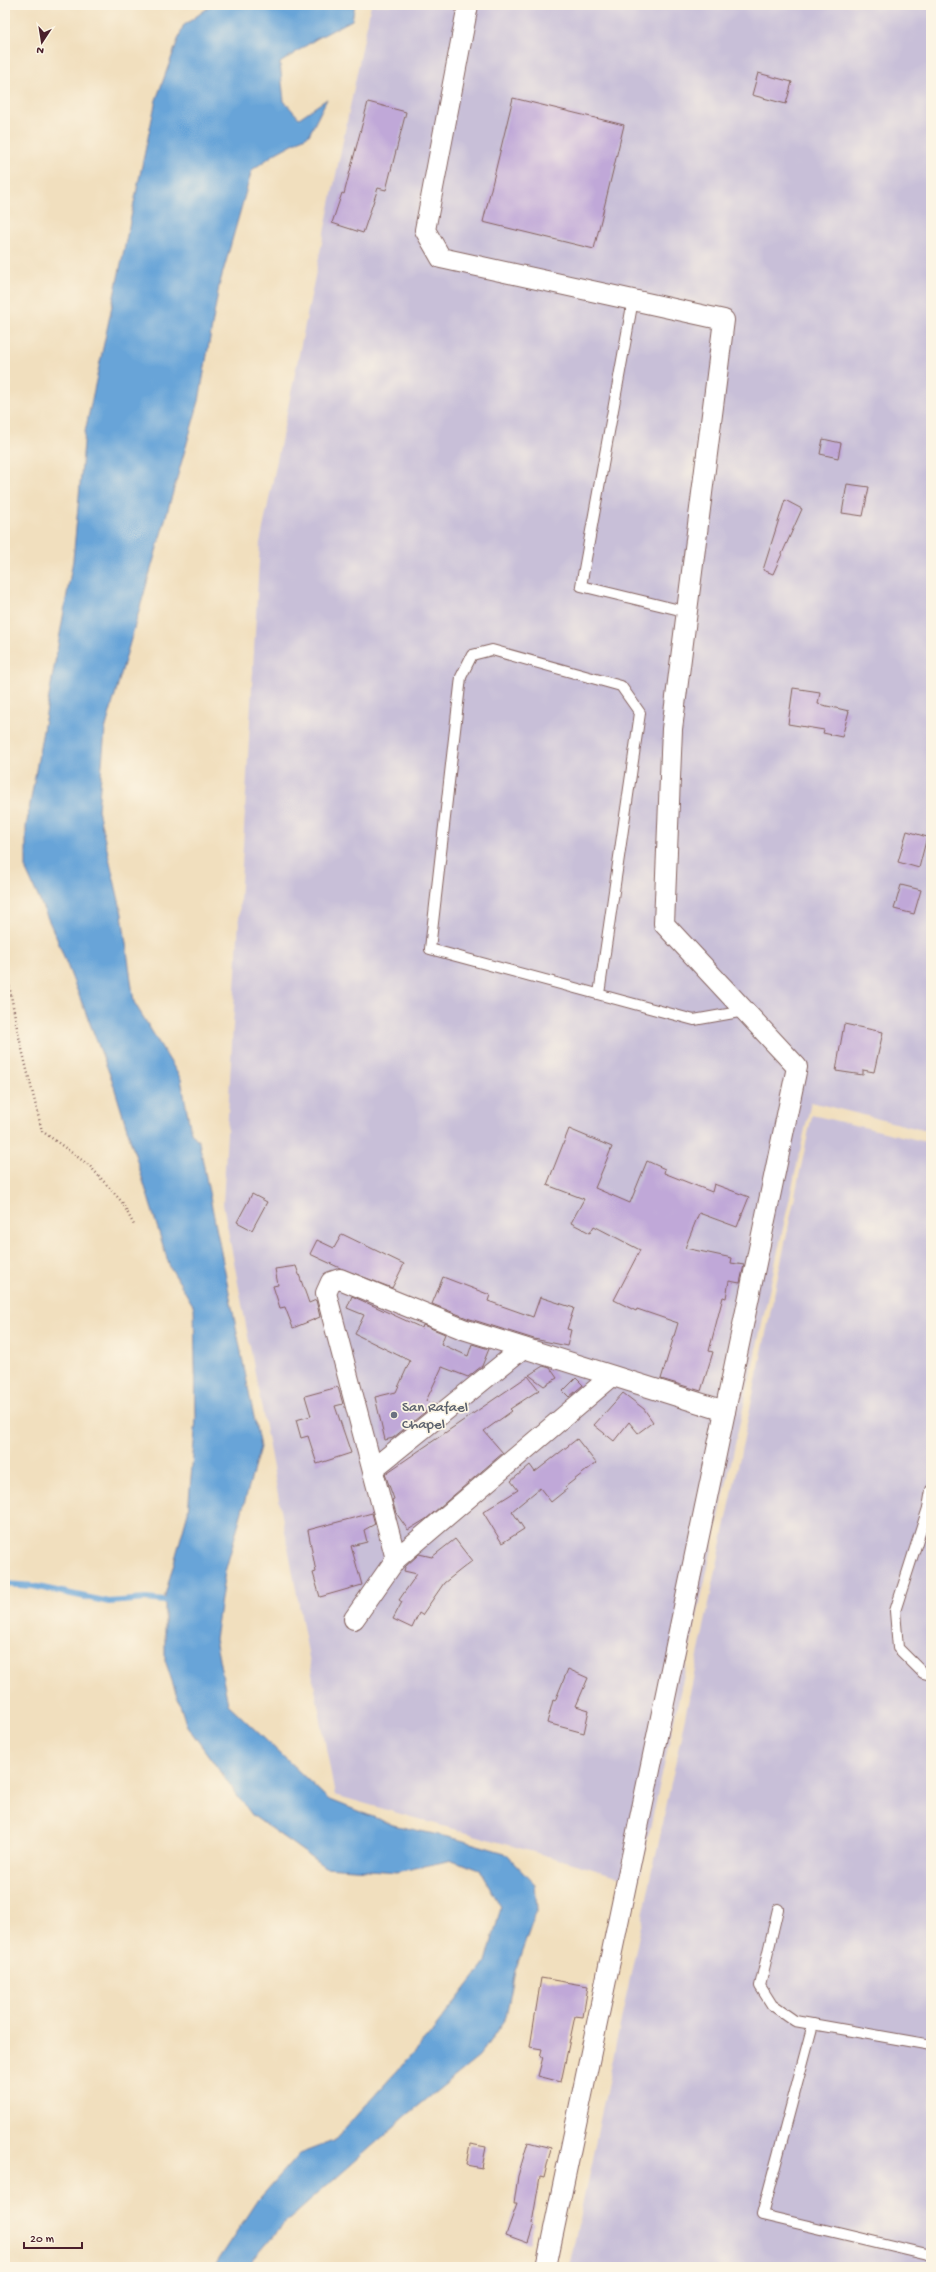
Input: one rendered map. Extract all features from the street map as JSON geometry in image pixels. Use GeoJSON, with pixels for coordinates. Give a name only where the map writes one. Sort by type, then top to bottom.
{"type":"FeatureCollection","features":[{"type":"Feature","properties":{"kind":"street"},"geometry":{"type":"LineString","coordinates":[[468,5],[425,230],[441,258],[724,320],[672,729],[664,924],[797,1067],[546,2267]]}},
{"type":"Feature","properties":{"kind":"street"},"geometry":{"type":"LineString","coordinates":[[396,1559],[326,1293],[331,1282],[340,1279],[463,1329],[725,1411]]}},
{"type":"Feature","properties":{"kind":"street"},"geometry":{"type":"LineString","coordinates":[[372,1469],[523,1348]]}},
{"type":"Feature","properties":{"kind":"street"},"geometry":{"type":"LineString","coordinates":[[354,1619],[396,1559],[612,1376]]}},
{"type":"Feature","properties":{"kind":"lane"},"geometry":{"type":"LineString","coordinates":[[633,300],[581,586],[688,612]]}},
{"type":"Feature","properties":{"kind":"lane"},"geometry":{"type":"LineString","coordinates":[[599,994],[640,713],[621,686],[492,650],[472,655],[461,677],[430,949],[694,1020],[745,1011]]}},
{"type":"Feature","properties":{"kind":"lane"},"geometry":{"type":"LineString","coordinates":[[931,1490],[929,1508],[896,1611],[898,1648],[923,1673],[931,1675]]}},
{"type":"Feature","properties":{"kind":"lane"},"geometry":{"type":"LineString","coordinates":[[778,1909],[760,1986],[772,2005],[796,2021],[931,2045]]}},
{"type":"Feature","properties":{"kind":"lane"},"geometry":{"type":"LineString","coordinates":[[813,2024],[762,2215],[931,2255]]}},
{"type":"Feature","properties":{"kind":"path"},"geometry":{"type":"LineString","coordinates":[[5,963],[18,1033],[42,1131],[90,1166],[122,1202],[135,1227]]}},
{"type":"Feature","properties":{"kind":"shaded area"},"geometry":{"type":"Polygon","coordinates":[[[371,5],[931,5],[931,1132],[811,1102],[638,1882],[335,1795],[223,1204],[260,543],[371,5]]]}},
{"type":"Feature","properties":{"kind":"shaded area"},"geometry":{"type":"Polygon","coordinates":[[[812,1115],[931,1143],[931,2267],[569,2267],[812,1115]]]}},
{"type":"Feature","properties":{"kind":"water"},"geometry":{"type":"Polygon","coordinates":[[[212,5],[355,5],[352,20],[316,39],[280,63],[284,101],[299,118],[327,99],[309,135],[276,153],[252,170],[219,286],[199,401],[105,730],[98,810],[122,914],[134,1002],[181,1079],[191,1132],[199,1142],[260,1447],[225,1572],[215,1639],[228,1704],[328,1799],[393,1825],[457,1839],[505,1853],[535,1884],[537,1909],[515,1971],[506,2017],[479,2057],[406,2116],[283,2225],[252,2261],[250,2267],[214,2267],[259,2199],[299,2154],[333,2141],[428,2037],[486,1962],[501,1907],[480,1870],[452,1860],[397,1872],[325,1867],[252,1815],[187,1726],[165,1660],[165,1595],[188,1512],[196,1419],[194,1307],[169,1265],[112,1080],[57,939],[26,870],[26,827],[73,560],[85,432],[156,100],[183,26],[212,5]]]}},
{"type":"Feature","properties":{"kind":"building"},"geometry":{"type":"Polygon","coordinates":[[[758,73],[792,82],[786,104],[752,95],[758,73]]]}},
{"type":"Feature","properties":{"kind":"building"},"geometry":{"type":"Polygon","coordinates":[[[513,98],[624,125],[594,249],[483,222],[513,98]]]}},
{"type":"Feature","properties":{"kind":"building"},"geometry":{"type":"Polygon","coordinates":[[[368,102],[406,112],[386,190],[378,188],[363,233],[332,223],[342,193],[344,194],[368,102]]]}},
{"type":"Feature","properties":{"kind":"building"},"geometry":{"type":"Polygon","coordinates":[[[823,439],[841,443],[838,458],[820,454],[823,439]]]}},
{"type":"Feature","properties":{"kind":"building"},"geometry":{"type":"Polygon","coordinates":[[[847,484],[869,487],[863,516],[842,513],[847,484]]]}},
{"type":"Feature","properties":{"kind":"building"},"geometry":{"type":"Polygon","coordinates":[[[785,500],[802,509],[773,574],[763,570],[785,500]]]}},
{"type":"Feature","properties":{"kind":"building"},"geometry":{"type":"Polygon","coordinates":[[[793,688],[820,692],[818,704],[849,711],[842,737],[823,733],[824,730],[788,724],[793,688]]]}},
{"type":"Feature","properties":{"kind":"building"},"geometry":{"type":"Polygon","coordinates":[[[907,831],[927,837],[919,868],[898,862],[907,831]]]}},
{"type":"Feature","properties":{"kind":"building"},"geometry":{"type":"Polygon","coordinates":[[[901,885],[921,890],[914,914],[894,909],[901,885]]]}},
{"type":"Feature","properties":{"kind":"building"},"geometry":{"type":"Polygon","coordinates":[[[844,1024],[883,1032],[874,1072],[863,1070],[863,1075],[836,1071],[844,1024]]]}},
{"type":"Feature","properties":{"kind":"building"},"geometry":{"type":"Polygon","coordinates":[[[569,1129],[612,1147],[595,1188],[630,1203],[647,1161],[665,1169],[664,1173],[712,1192],[714,1184],[749,1197],[737,1227],[699,1213],[685,1248],[732,1258],[731,1263],[744,1265],[740,1283],[729,1281],[726,1298],[723,1297],[709,1351],[713,1352],[701,1391],[661,1379],[678,1323],[637,1309],[636,1311],[614,1300],[640,1250],[594,1226],[590,1233],[571,1223],[584,1199],[547,1185],[569,1129]]]}},
{"type":"Feature","properties":{"kind":"building"},"geometry":{"type":"Polygon","coordinates":[[[252,1194],[267,1202],[252,1230],[237,1222],[252,1194]]]}},
{"type":"Feature","properties":{"kind":"building"},"geometry":{"type":"Polygon","coordinates":[[[342,1234],[404,1264],[392,1288],[340,1268],[310,1254],[317,1240],[334,1248],[342,1234]]]}},
{"type":"Feature","properties":{"kind":"building"},"geometry":{"type":"Polygon","coordinates":[[[296,1266],[309,1303],[316,1300],[320,1317],[293,1328],[285,1307],[280,1308],[273,1286],[278,1285],[275,1269],[296,1266]]]}},
{"type":"Feature","properties":{"kind":"building"},"geometry":{"type":"Polygon","coordinates":[[[443,1277],[490,1295],[488,1301],[533,1317],[540,1297],[574,1308],[567,1329],[571,1330],[567,1346],[534,1339],[467,1318],[432,1304],[443,1277]]]}},
{"type":"Feature","properties":{"kind":"building"},"geometry":{"type":"Polygon","coordinates":[[[352,1296],[422,1328],[423,1325],[445,1334],[441,1344],[468,1356],[472,1344],[489,1349],[482,1366],[468,1377],[442,1367],[426,1401],[435,1404],[393,1438],[385,1440],[375,1397],[396,1392],[410,1361],[355,1334],[364,1315],[347,1308],[352,1296]]]}},
{"type":"Feature","properties":{"kind":"building"},"geometry":{"type":"Polygon","coordinates":[[[543,1366],[550,1368],[557,1378],[544,1386],[529,1375],[543,1366]]]}},
{"type":"Feature","properties":{"kind":"building"},"geometry":{"type":"Polygon","coordinates":[[[528,1376],[539,1390],[510,1409],[512,1411],[484,1431],[503,1453],[426,1519],[408,1530],[396,1513],[392,1500],[394,1499],[385,1474],[528,1376]]]}},
{"type":"Feature","properties":{"kind":"building"},"geometry":{"type":"Polygon","coordinates":[[[576,1378],[583,1385],[569,1397],[563,1391],[576,1378]]]}},
{"type":"Feature","properties":{"kind":"building"},"geometry":{"type":"Polygon","coordinates":[[[338,1387],[343,1404],[335,1406],[351,1453],[317,1464],[308,1436],[301,1438],[296,1420],[311,1416],[305,1396],[338,1387]]]}},
{"type":"Feature","properties":{"kind":"building"},"geometry":{"type":"Polygon","coordinates":[[[623,1393],[644,1409],[653,1422],[638,1433],[629,1422],[614,1441],[594,1425],[623,1393]]]}},
{"type":"Feature","properties":{"kind":"building"},"geometry":{"type":"Polygon","coordinates":[[[577,1439],[596,1463],[565,1487],[567,1489],[551,1502],[540,1488],[512,1511],[524,1529],[502,1543],[483,1512],[518,1490],[511,1481],[530,1465],[535,1472],[577,1439]]]}},
{"type":"Feature","properties":{"kind":"building"},"geometry":{"type":"Polygon","coordinates":[[[372,1513],[375,1524],[364,1530],[367,1542],[351,1546],[362,1585],[320,1597],[313,1573],[316,1572],[308,1530],[372,1513]]]}},
{"type":"Feature","properties":{"kind":"building"},"geometry":{"type":"Polygon","coordinates":[[[455,1539],[472,1561],[444,1583],[422,1615],[419,1613],[412,1628],[393,1619],[402,1602],[399,1600],[417,1574],[404,1571],[405,1567],[419,1554],[432,1557],[455,1539]]]}},
{"type":"Feature","properties":{"kind":"building"},"geometry":{"type":"Polygon","coordinates":[[[568,1669],[588,1678],[576,1706],[589,1710],[584,1733],[547,1723],[553,1700],[555,1701],[568,1669]]]}},
{"type":"Feature","properties":{"kind":"building"},"geometry":{"type":"Polygon","coordinates":[[[541,1978],[588,1986],[583,2017],[575,2016],[561,2082],[538,2076],[543,2057],[540,2057],[542,2049],[530,2047],[541,1978]]]}},
{"type":"Feature","properties":{"kind":"building"},"geometry":{"type":"Polygon","coordinates":[[[528,2142],[551,2148],[544,2178],[540,2177],[532,2223],[534,2224],[528,2243],[506,2235],[517,2204],[514,2204],[518,2176],[528,2142]]]}},
{"type":"Feature","properties":{"kind":"building"},"geometry":{"type":"Polygon","coordinates":[[[470,2144],[486,2147],[482,2168],[466,2165],[470,2144]]]}},
{"type":"Feature","properties":{"kind":"waterway"},"geometry":{"type":"LineString","coordinates":[[5,1584],[33,1586],[109,1602],[146,1599],[173,1602]]}},
{"type":"Feature","properties":{"kind":"place","name":"San Rafael Chapel"},"geometry":{"type":"Point","coordinates":[394,1415]}}]}
